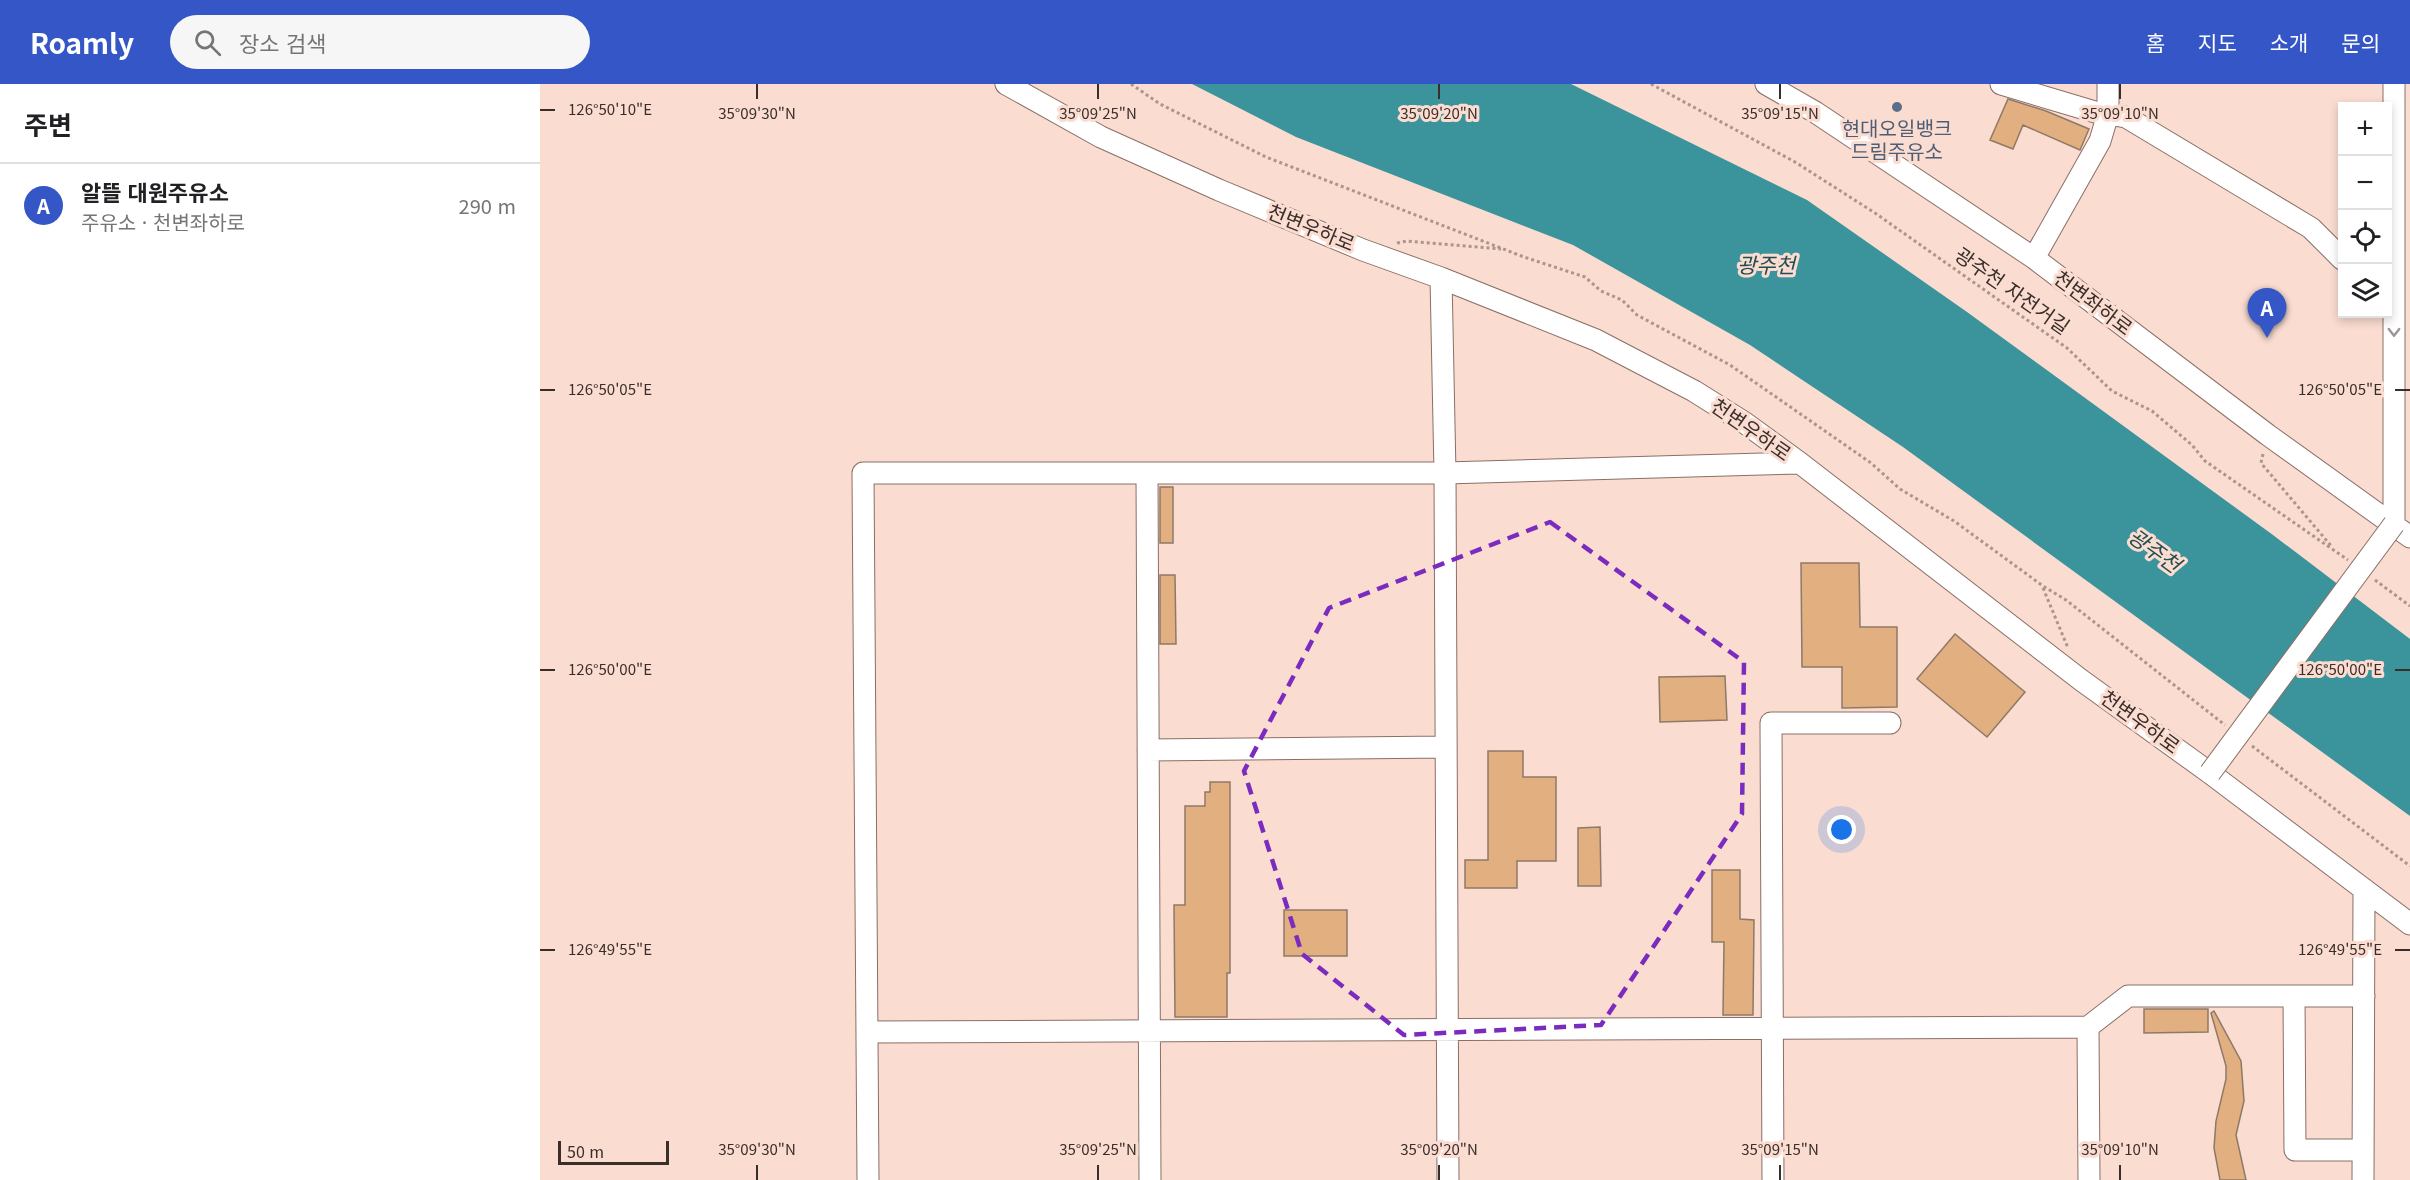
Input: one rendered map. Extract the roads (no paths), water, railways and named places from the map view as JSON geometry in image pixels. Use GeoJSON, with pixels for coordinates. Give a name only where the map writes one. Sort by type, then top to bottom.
{"type":"FeatureCollection","features":[{"type":"Feature","properties":{"kind":"street","name":"천변우하로"},"geometry":{"type":"LineString","coordinates":[[1006,84],[1101,136],[1219,190],[1363,250],[1441,278],[1596,340],[1694,391],[1745,423],[1800,463],[2081,680],[2210,773],[2410,924]]}},
{"type":"Feature","properties":{"kind":"street","name":"천변좌하로"},"geometry":{"type":"LineString","coordinates":[[1766,84],[1815,112],[2034,258],[2268,435],[2402,530]]}},
{"type":"Feature","properties":{"kind":"street"},"geometry":{"type":"LineString","coordinates":[[2001,84],[2095,112],[2126,117],[2311,228],[2338,254]]}},
{"type":"Feature","properties":{"kind":"street"},"geometry":{"type":"LineString","coordinates":[[2034,258],[2100,141],[2108,114],[2108,84]]}},
{"type":"Feature","properties":{"kind":"street"},"geometry":{"type":"LineString","coordinates":[[2394,84],[2402,530]]}},
{"type":"Feature","properties":{"kind":"street"},"geometry":{"type":"LineString","coordinates":[[1441,278],[1445,473],[1448,1180]]}},
{"type":"Feature","properties":{"kind":"street"},"geometry":{"type":"LineString","coordinates":[[868,1180],[863,473],[1445,473],[1800,463]]}},
{"type":"Feature","properties":{"kind":"street"},"geometry":{"type":"LineString","coordinates":[[1147,473],[1150,1180]]}},
{"type":"Feature","properties":{"kind":"street"},"geometry":{"type":"LineString","coordinates":[[2210,773],[2402,530],[2410,504]]}},
{"type":"Feature","properties":{"kind":"street"},"geometry":{"type":"LineString","coordinates":[[1773,1180],[1771,723],[1890,723]]}},
{"type":"Feature","properties":{"kind":"street"},"geometry":{"type":"LineString","coordinates":[[1148,750],[1446,747]]}},
{"type":"Feature","properties":{"kind":"street"},"geometry":{"type":"LineString","coordinates":[[2363,1180],[2364,889]]}},
{"type":"Feature","properties":{"kind":"street"},"geometry":{"type":"LineString","coordinates":[[867,1032],[2088,1027],[2128,996],[2364,996]]}},
{"type":"Feature","properties":{"kind":"street"},"geometry":{"type":"LineString","coordinates":[[2294,996],[2295,1150],[2364,1150]]}},
{"type":"Feature","properties":{"kind":"street"},"geometry":{"type":"LineString","coordinates":[[2088,1027],[2089,1180]]}},
{"type":"Feature","properties":{"kind":"water","name":"광주천"},"geometry":{"type":"Polygon","coordinates":[[[1192,84],[1571,84],[1807,200],[1967,312],[2273,535],[2410,639],[2410,816],[1903,447],[1750,345],[1573,245],[1296,137],[1192,84]]]}},
{"type":"Feature","properties":{"kind":"place","name":"현대오일뱅크 드림주유소"},"geometry":{"type":"Point","coordinates":[1897,107]}},
{"type":"Feature","properties":{"kind":"place","name":"알뜰 대원주유소"},"geometry":{"type":"Point","coordinates":[2267,338]}}]}
